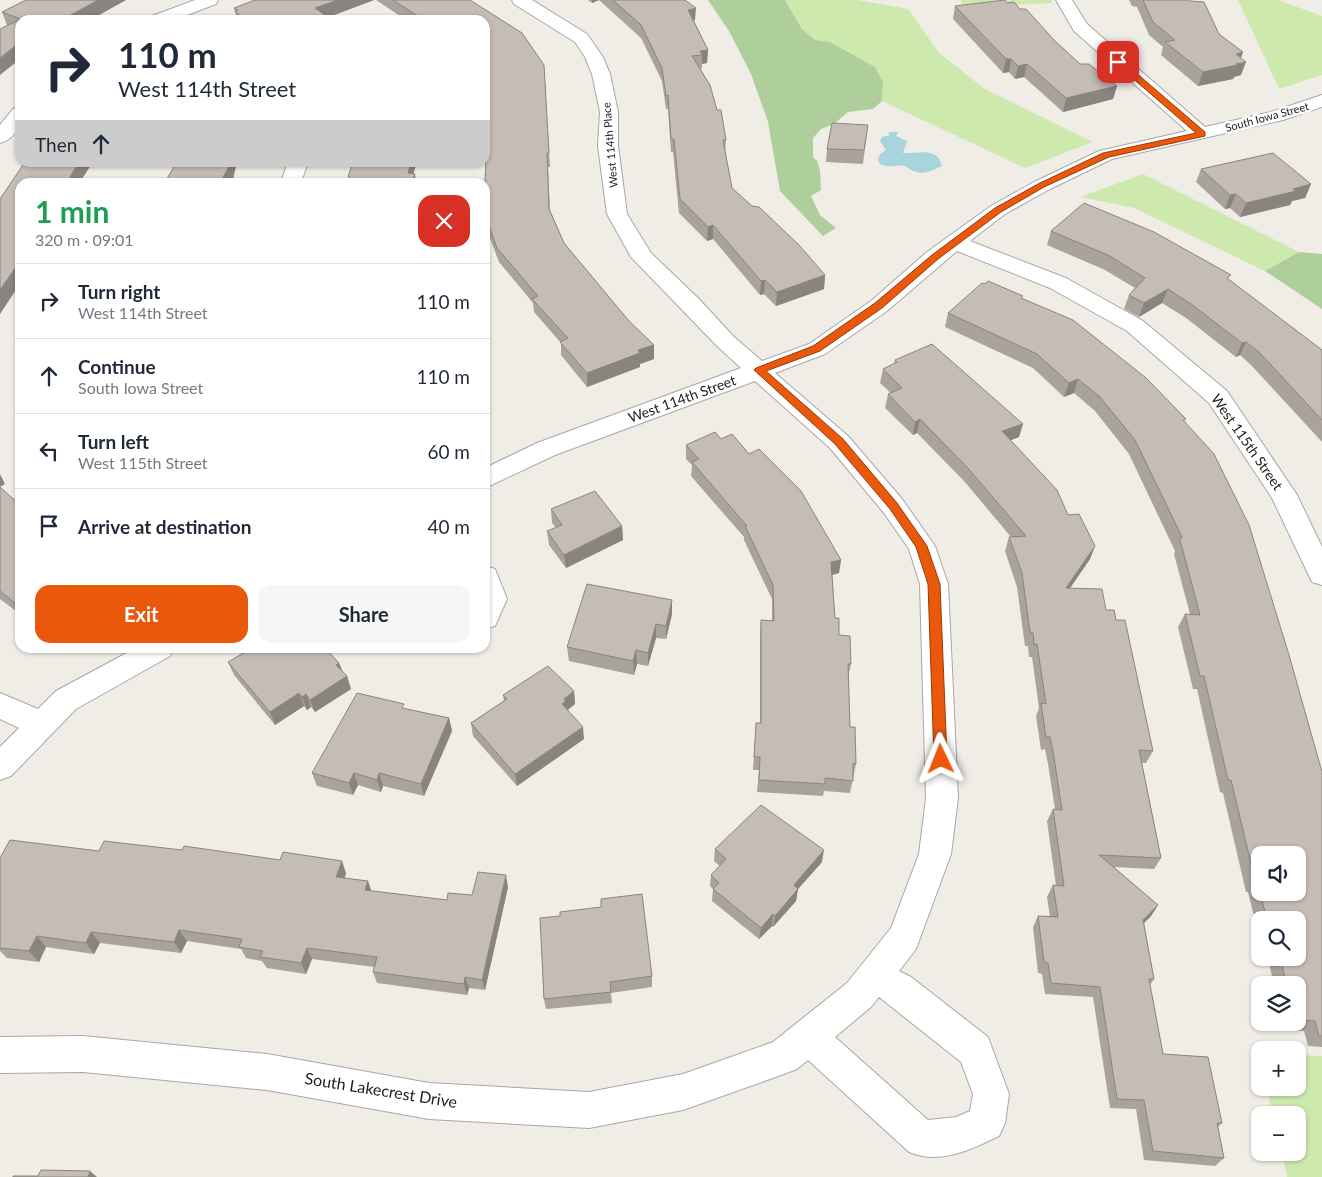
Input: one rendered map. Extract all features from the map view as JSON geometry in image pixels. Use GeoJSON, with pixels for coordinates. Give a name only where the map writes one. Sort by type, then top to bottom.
{"type":"FeatureCollection","features":[{"type":"Feature","properties":{"kind":"street"},"geometry":{"type":"LineString","coordinates":[[171,15],[210,0]]}},
{"type":"Feature","properties":{"kind":"street","name":"West 114th Place"},"geometry":{"type":"LineString","coordinates":[[520,0],[581,38],[594,57],[601,74],[609,112],[608,146],[617,214],[642,257],[691,304],[726,342],[767,378]]}},
{"type":"Feature","properties":{"kind":"street"},"geometry":{"type":"LineString","coordinates":[[1064,0],[1080,27],[1202,134]]}},
{"type":"Feature","properties":{"kind":"street","name":"South Iowa Street"},"geometry":{"type":"LineString","coordinates":[[1041,186],[1106,155],[1276,116],[1322,101]]}},
{"type":"Feature","properties":{"kind":"street"},"geometry":{"type":"LineString","coordinates":[[0,137],[15,119]]}},
{"type":"Feature","properties":{"kind":"street","name":"West 114th Street"},"geometry":{"type":"LineString","coordinates":[[490,477],[546,449],[767,378],[817,349],[879,306],[955,242],[998,210],[1041,186]]}},
{"type":"Feature","properties":{"kind":"street","name":"West 115th Street"},"geometry":{"type":"LineString","coordinates":[[955,242],[978,254],[1058,282],[1135,326],[1218,396],[1284,495],[1322,575]]}},
{"type":"Feature","properties":{"kind":"street","name":"South Lakecrest Drive"},"geometry":{"type":"LineString","coordinates":[[0,1055],[92,1055],[267,1072],[429,1100],[589,1110],[683,1092],[784,1056],[859,995],[904,938],[935,854],[942,798],[934,584],[922,546],[893,506],[839,442],[767,378]]}},
{"type":"Feature","properties":{"kind":"street"},"geometry":{"type":"LineString","coordinates":[[490,590],[493,599],[490,606]]}},
{"type":"Feature","properties":{"kind":"street"},"geometry":{"type":"LineString","coordinates":[[0,767],[66,700],[151,653]]}},
{"type":"Feature","properties":{"kind":"street"},"geometry":{"type":"LineString","coordinates":[[0,705],[42,725]]}},
{"type":"Feature","properties":{"kind":"street"},"geometry":{"type":"LineString","coordinates":[[808,1036],[922,1139],[958,1136],[986,1123],[991,1094],[975,1050],[899,989],[874,975]]}},
{"type":"Feature","properties":{"kind":"green space"},"geometry":{"type":"Polygon","coordinates":[[[708,0],[785,0],[802,29],[815,40],[830,42],[875,67],[883,82],[882,101],[873,109],[848,112],[834,124],[821,129],[813,138],[813,157],[817,161],[820,171],[821,190],[811,196],[820,215],[836,228],[823,236],[780,191],[768,122],[751,74],[729,31],[708,0]]]}},
{"type":"Feature","properties":{"kind":"green space"},"geometry":{"type":"Polygon","coordinates":[[[785,0],[858,0],[908,9],[939,53],[985,89],[1093,142],[1025,168],[882,101],[883,82],[852,55],[830,42],[815,40],[802,29],[785,0]]]}},
{"type":"Feature","properties":{"kind":"green space"},"geometry":{"type":"Polygon","coordinates":[[[961,0],[1052,0],[1052,3],[961,8],[961,0]]]}},
{"type":"Feature","properties":{"kind":"green space"},"geometry":{"type":"Polygon","coordinates":[[[1238,0],[1278,0],[1322,16],[1322,75],[1279,89],[1238,0]]]}},
{"type":"Feature","properties":{"kind":"green space"},"geometry":{"type":"Polygon","coordinates":[[[1143,174],[1299,252],[1265,271],[1134,208],[1080,197],[1143,174]]]}},
{"type":"Feature","properties":{"kind":"green space"},"geometry":{"type":"Polygon","coordinates":[[[1299,252],[1322,254],[1322,309],[1265,271],[1299,252]]]}},
{"type":"Feature","properties":{"kind":"green space"},"geometry":{"type":"Polygon","coordinates":[[[1306,1055],[1322,1056],[1322,1177],[1287,1177],[1284,1161],[1306,1161],[1306,1106],[1271,1106],[1269,1096],[1306,1096],[1306,1055]]]}},
{"type":"Feature","properties":{"kind":"water"},"geometry":{"type":"Polygon","coordinates":[[[888,132],[898,132],[896,136],[907,141],[903,153],[932,153],[940,160],[942,166],[919,173],[905,166],[880,164],[878,160],[880,154],[886,150],[880,141],[882,137],[890,135],[888,132]]]}},
{"type":"Feature","properties":{"kind":"building"},"geometry":{"type":"Polygon","coordinates":[[[26,0],[98,0],[71,15],[15,15],[15,17],[2,12],[26,0]]]}},
{"type":"Feature","properties":{"kind":"building"},"geometry":{"type":"Polygon","coordinates":[[[255,0],[338,0],[315,8],[325,15],[239,15],[235,11],[238,10],[234,8],[255,0]]]}},
{"type":"Feature","properties":{"kind":"building"},"geometry":{"type":"Polygon","coordinates":[[[393,0],[470,0],[522,33],[544,65],[549,153],[547,153],[549,209],[564,243],[629,321],[654,345],[638,350],[640,353],[587,373],[560,342],[568,338],[532,299],[538,296],[497,248],[490,229],[490,178],[485,178],[486,167],[490,167],[490,15],[416,15],[393,0]]]}},
{"type":"Feature","properties":{"kind":"building"},"geometry":{"type":"Polygon","coordinates":[[[613,0],[685,0],[696,8],[688,10],[708,50],[700,51],[702,55],[692,56],[710,85],[717,110],[721,110],[726,140],[723,140],[732,188],[752,206],[759,207],[799,245],[825,275],[777,292],[765,280],[761,281],[713,225],[708,227],[680,199],[674,139],[671,139],[668,95],[666,96],[662,68],[641,25],[613,0]]]}},
{"type":"Feature","properties":{"kind":"building"},"geometry":{"type":"Polygon","coordinates":[[[1005,0],[1007,3],[1014,2],[1020,9],[1026,9],[1055,41],[1080,64],[1089,64],[1117,86],[1066,98],[1027,64],[1018,66],[1011,59],[1006,59],[955,6],[1005,0]]]}},
{"type":"Feature","properties":{"kind":"building"},"geometry":{"type":"Polygon","coordinates":[[[1143,0],[1189,0],[1204,2],[1219,34],[1243,52],[1236,54],[1246,62],[1203,72],[1165,42],[1175,40],[1153,22],[1143,0]]]}},
{"type":"Feature","properties":{"kind":"building"},"geometry":{"type":"Polygon","coordinates":[[[15,22],[15,46],[0,58],[0,29],[15,22]]]}},
{"type":"Feature","properties":{"kind":"building"},"geometry":{"type":"Polygon","coordinates":[[[832,123],[868,125],[864,150],[827,149],[832,123]]]}},
{"type":"Feature","properties":{"kind":"building"},"geometry":{"type":"Polygon","coordinates":[[[1273,153],[1311,184],[1293,189],[1296,191],[1246,203],[1236,194],[1230,195],[1201,169],[1273,153]]]}},
{"type":"Feature","properties":{"kind":"building"},"geometry":{"type":"Polygon","coordinates":[[[22,167],[76,167],[69,178],[15,178],[15,268],[0,290],[0,199],[22,167]]]}},
{"type":"Feature","properties":{"kind":"building"},"geometry":{"type":"Polygon","coordinates":[[[174,167],[229,167],[222,178],[167,178],[174,167]]]}},
{"type":"Feature","properties":{"kind":"building"},"geometry":{"type":"Polygon","coordinates":[[[351,167],[410,167],[408,173],[415,174],[414,178],[348,177],[351,167]]]}},
{"type":"Feature","properties":{"kind":"building"},"geometry":{"type":"Polygon","coordinates":[[[1084,203],[1154,232],[1231,275],[1227,278],[1322,350],[1322,420],[1259,352],[1246,342],[1242,343],[1168,289],[1144,303],[1129,295],[1145,278],[1110,256],[1051,231],[1084,203]]]}},
{"type":"Feature","properties":{"kind":"building"},"geometry":{"type":"Polygon","coordinates":[[[988,281],[1023,296],[1021,298],[1073,320],[1146,378],[1186,419],[1183,420],[1214,454],[1249,525],[1289,655],[1322,772],[1322,1036],[1319,1036],[1315,1021],[1306,1020],[1306,976],[1285,976],[1282,966],[1306,966],[1306,911],[1265,911],[1262,901],[1306,901],[1306,846],[1251,846],[1251,863],[1231,780],[1228,780],[1204,676],[1200,676],[1185,614],[1200,615],[1180,540],[1182,537],[1135,440],[1100,397],[1078,379],[1069,383],[1037,354],[948,313],[982,283],[985,284],[988,281]]]}},
{"type":"Feature","properties":{"kind":"building"},"geometry":{"type":"Polygon","coordinates":[[[932,344],[1023,424],[1002,431],[1057,490],[1068,515],[1079,514],[1095,546],[1066,588],[1102,589],[1106,610],[1114,610],[1116,620],[1125,620],[1153,751],[1139,750],[1161,858],[1099,855],[1158,905],[1143,920],[1154,979],[1149,979],[1163,1054],[1208,1057],[1222,1123],[1217,1123],[1224,1158],[1153,1151],[1144,1100],[1117,1099],[1100,987],[1051,983],[1048,963],[1044,962],[1038,916],[1058,917],[1053,885],[1064,886],[1053,809],[1062,810],[1050,737],[1046,737],[1041,703],[1046,704],[1037,644],[1034,644],[1033,633],[1030,632],[1022,573],[1009,537],[1026,536],[967,467],[920,419],[915,422],[888,394],[902,388],[883,369],[897,362],[895,360],[932,344]]]}},
{"type":"Feature","properties":{"kind":"building"},"geometry":{"type":"Polygon","coordinates":[[[715,432],[721,439],[732,434],[749,454],[759,449],[801,491],[841,560],[831,562],[835,618],[839,618],[839,635],[850,636],[851,664],[848,664],[850,727],[855,727],[856,764],[853,763],[853,781],[825,778],[825,784],[759,780],[760,757],[754,757],[756,723],[761,723],[761,620],[774,621],[773,585],[745,526],[747,526],[692,462],[699,459],[686,445],[715,432]]]}},
{"type":"Feature","properties":{"kind":"building"},"geometry":{"type":"Polygon","coordinates":[[[0,487],[15,500],[15,603],[0,591],[0,487]]]}},
{"type":"Feature","properties":{"kind":"building"},"geometry":{"type":"Polygon","coordinates":[[[595,491],[622,526],[564,555],[547,531],[562,525],[551,509],[595,491]]]}},
{"type":"Feature","properties":{"kind":"building"},"geometry":{"type":"Polygon","coordinates":[[[587,584],[672,600],[666,626],[656,624],[648,653],[636,650],[633,661],[567,647],[587,584]]]}},
{"type":"Feature","properties":{"kind":"building"},"geometry":{"type":"Polygon","coordinates":[[[243,653],[330,653],[339,663],[336,665],[347,676],[310,700],[306,694],[302,697],[299,693],[270,712],[228,662],[243,653]]]}},
{"type":"Feature","properties":{"kind":"building"},"geometry":{"type":"Polygon","coordinates":[[[548,666],[574,691],[564,699],[566,701],[562,704],[583,727],[515,774],[471,723],[507,699],[503,695],[548,666]]]}},
{"type":"Feature","properties":{"kind":"building"},"geometry":{"type":"Polygon","coordinates":[[[357,693],[404,704],[402,708],[449,718],[421,784],[379,773],[377,780],[354,773],[349,783],[312,773],[357,693]]]}},
{"type":"Feature","properties":{"kind":"building"},"geometry":{"type":"Polygon","coordinates":[[[761,805],[824,850],[794,885],[798,889],[775,916],[773,914],[761,928],[713,889],[719,883],[711,875],[726,859],[715,849],[761,805]]]}},
{"type":"Feature","properties":{"kind":"building"},"geometry":{"type":"Polygon","coordinates":[[[10,840],[99,851],[104,841],[182,850],[184,846],[280,860],[283,852],[342,861],[336,877],[368,881],[365,890],[447,900],[448,893],[472,895],[478,872],[506,875],[482,980],[465,977],[464,984],[373,972],[377,957],[307,948],[301,963],[260,957],[263,951],[239,947],[242,939],[179,930],[174,942],[91,932],[86,943],[37,936],[29,951],[0,948],[0,858],[10,840]]]}},
{"type":"Feature","properties":{"kind":"building"},"geometry":{"type":"Polygon","coordinates":[[[642,894],[652,976],[610,982],[611,992],[544,999],[540,918],[560,916],[560,912],[601,907],[601,899],[642,894]]]}},
{"type":"Feature","properties":{"kind":"building"},"geometry":{"type":"Polygon","coordinates":[[[41,1170],[90,1171],[88,1177],[13,1177],[38,1176],[41,1170]]]}},
{"type":"Feature","properties":{"kind":"route"},"geometry":{"type":"LineString","coordinates":[[941,759],[934,584],[922,546],[893,506],[839,442],[759,370],[817,349],[879,306],[935,257],[998,210],[1041,186],[1106,155],[1202,134],[1118,62]]}}]}
